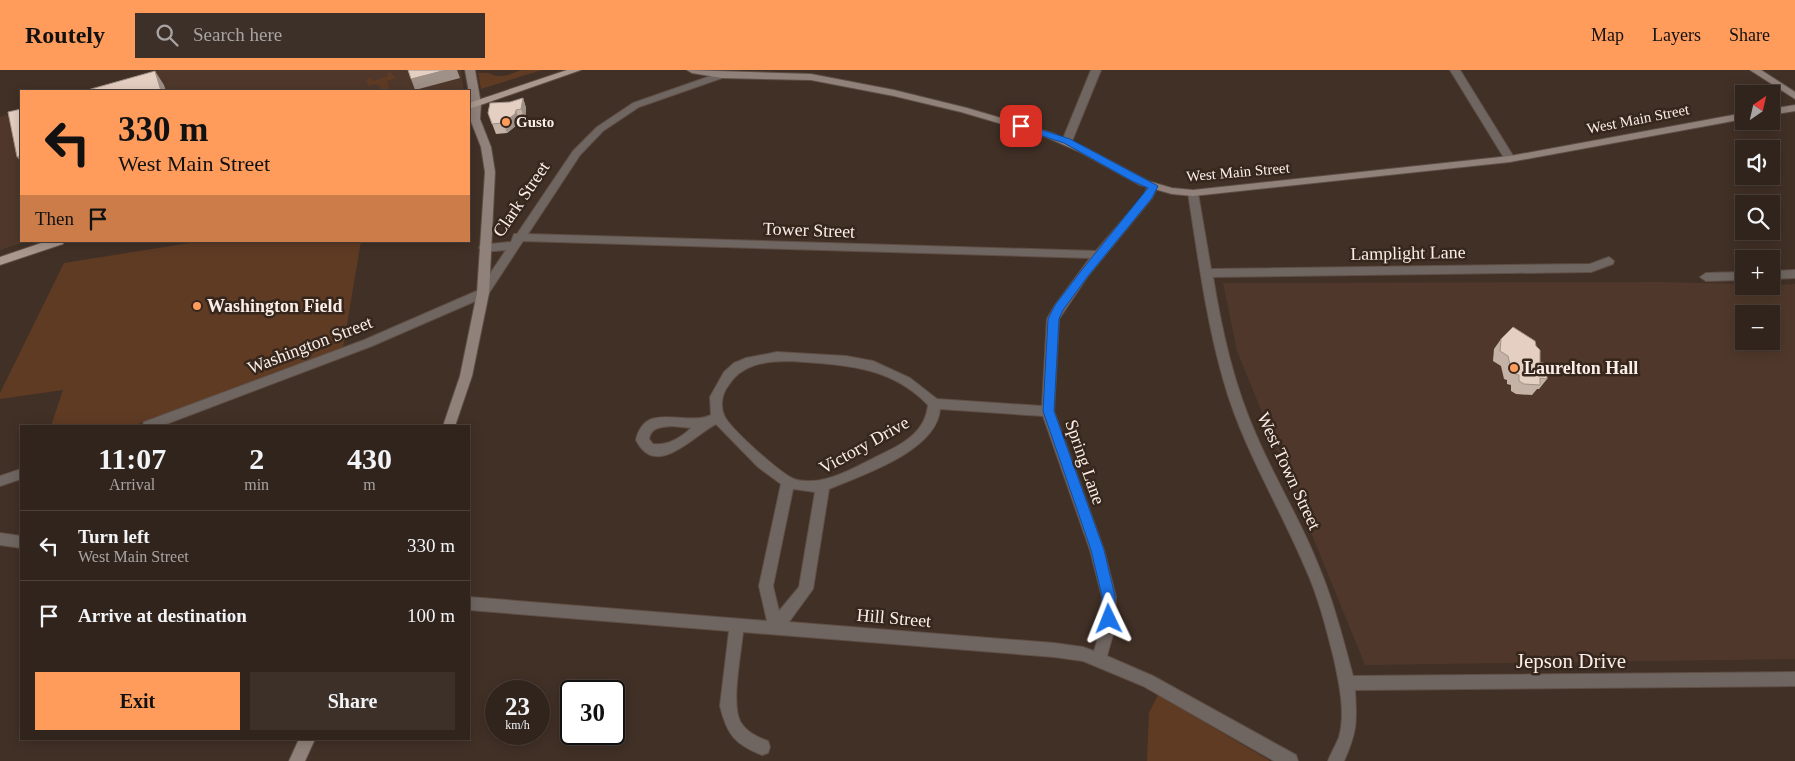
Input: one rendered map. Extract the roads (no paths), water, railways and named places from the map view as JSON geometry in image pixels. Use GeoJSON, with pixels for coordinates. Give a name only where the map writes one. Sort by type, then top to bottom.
{"type":"FeatureCollection","features":[{"type":"Feature","properties":{"kind":"main road"},"geometry":{"type":"LineString","coordinates":[[470,70],[472,105],[486,147],[490,172],[484,248],[483,293]]}},
{"type":"Feature","properties":{"kind":"main road"},"geometry":{"type":"LineString","coordinates":[[472,105],[576,70]]}},
{"type":"Feature","properties":{"kind":"main road","name":"West Main Street"},"geometry":{"type":"LineString","coordinates":[[692,70],[722,75],[830,79],[964,110],[1067,141],[1136,179],[1153,186],[1193,193],[1414,171],[1510,158],[1735,118]]}},
{"type":"Feature","properties":{"kind":"main road"},"geometry":{"type":"LineString","coordinates":[[1755,70],[1795,96]]}},
{"type":"Feature","properties":{"kind":"main road"},"geometry":{"type":"LineString","coordinates":[[1780,110],[1795,108]]}},
{"type":"Feature","properties":{"kind":"main road"},"geometry":{"type":"LineString","coordinates":[[0,260],[56,242]]}},
{"type":"Feature","properties":{"kind":"main road","name":"Clark Street"},"geometry":{"type":"LineString","coordinates":[[449,425],[466,376],[483,293]]}},
{"type":"Feature","properties":{"kind":"main road"},"geometry":{"type":"LineString","coordinates":[[297,761],[307,740]]}},
{"type":"Feature","properties":{"kind":"street"},"geometry":{"type":"LineString","coordinates":[[1067,141],[1096,70]]}},
{"type":"Feature","properties":{"kind":"street"},"geometry":{"type":"LineString","coordinates":[[1455,70],[1510,158]]}},
{"type":"Feature","properties":{"kind":"street","name":"Clark Street"},"geometry":{"type":"LineString","coordinates":[[483,293],[576,153],[608,123],[636,106],[722,75]]}},
{"type":"Feature","properties":{"kind":"street","name":"Spring Lane"},"geometry":{"type":"LineString","coordinates":[[1099,659],[1107,631],[1109,596],[1097,550],[1048,411],[1053,319],[1059,308],[1099,255],[1148,196],[1153,186]]}},
{"type":"Feature","properties":{"kind":"street","name":"West Town Street"},"geometry":{"type":"LineString","coordinates":[[1193,193],[1215,325],[1237,403],[1255,446],[1312,566],[1332,622],[1347,683],[1349,727],[1347,737],[1336,761]]}},
{"type":"Feature","properties":{"kind":"street","name":"Tower Street"},"geometry":{"type":"LineString","coordinates":[[484,248],[516,242],[1099,255]]}},
{"type":"Feature","properties":{"kind":"street","name":"Lamplight Lane"},"geometry":{"type":"LineString","coordinates":[[1206,273],[1591,268],[1609,261]]}},
{"type":"Feature","properties":{"kind":"street"},"geometry":{"type":"LineString","coordinates":[[1780,275],[1795,274]]}},
{"type":"Feature","properties":{"kind":"street"},"geometry":{"type":"LineString","coordinates":[[1706,277],[1735,276]]}},
{"type":"Feature","properties":{"kind":"street","name":"Washington Street"},"geometry":{"type":"LineString","coordinates":[[151,425],[368,343],[483,293]]}},
{"type":"Feature","properties":{"kind":"street"},"geometry":{"type":"LineString","coordinates":[[823,486],[805,486],[788,482],[746,447],[717,418],[716,396],[725,379],[749,361],[770,356],[851,361],[875,366],[916,389],[934,404],[1048,411]]}},
{"type":"Feature","properties":{"kind":"street","name":"Victory Drive"},"geometry":{"type":"LineString","coordinates":[[776,627],[806,589],[823,486],[898,452],[911,444],[932,423],[935,414],[934,404]]}},
{"type":"Feature","properties":{"kind":"street"},"geometry":{"type":"LineString","coordinates":[[702,424],[717,418]]}},
{"type":"Feature","properties":{"kind":"street"},"geometry":{"type":"LineString","coordinates":[[0,481],[20,474]]}},
{"type":"Feature","properties":{"kind":"street"},"geometry":{"type":"LineString","coordinates":[[776,627],[766,586],[788,482]]}},
{"type":"Feature","properties":{"kind":"street"},"geometry":{"type":"LineString","coordinates":[[0,539],[20,542]]}},
{"type":"Feature","properties":{"kind":"street","name":"Hill Street"},"geometry":{"type":"LineString","coordinates":[[470,604],[1054,650],[1099,659],[1148,681],[1290,761]]}},
{"type":"Feature","properties":{"kind":"street"},"geometry":{"type":"LineString","coordinates":[[737,624],[728,706],[731,720],[738,733],[749,742],[762,747]]}},
{"type":"Feature","properties":{"kind":"street","name":"Jepson Drive"},"geometry":{"type":"LineString","coordinates":[[1347,683],[1795,679]]}},
{"type":"Feature","properties":{"kind":"place","name":"Gusto"},"geometry":{"type":"Point","coordinates":[506,122]}},
{"type":"Feature","properties":{"kind":"place","name":"Washington Field"},"geometry":{"type":"Point","coordinates":[197,306]}},
{"type":"Feature","properties":{"kind":"place","name":"Laurelton Hall"},"geometry":{"type":"Point","coordinates":[1514,368]}}]}
